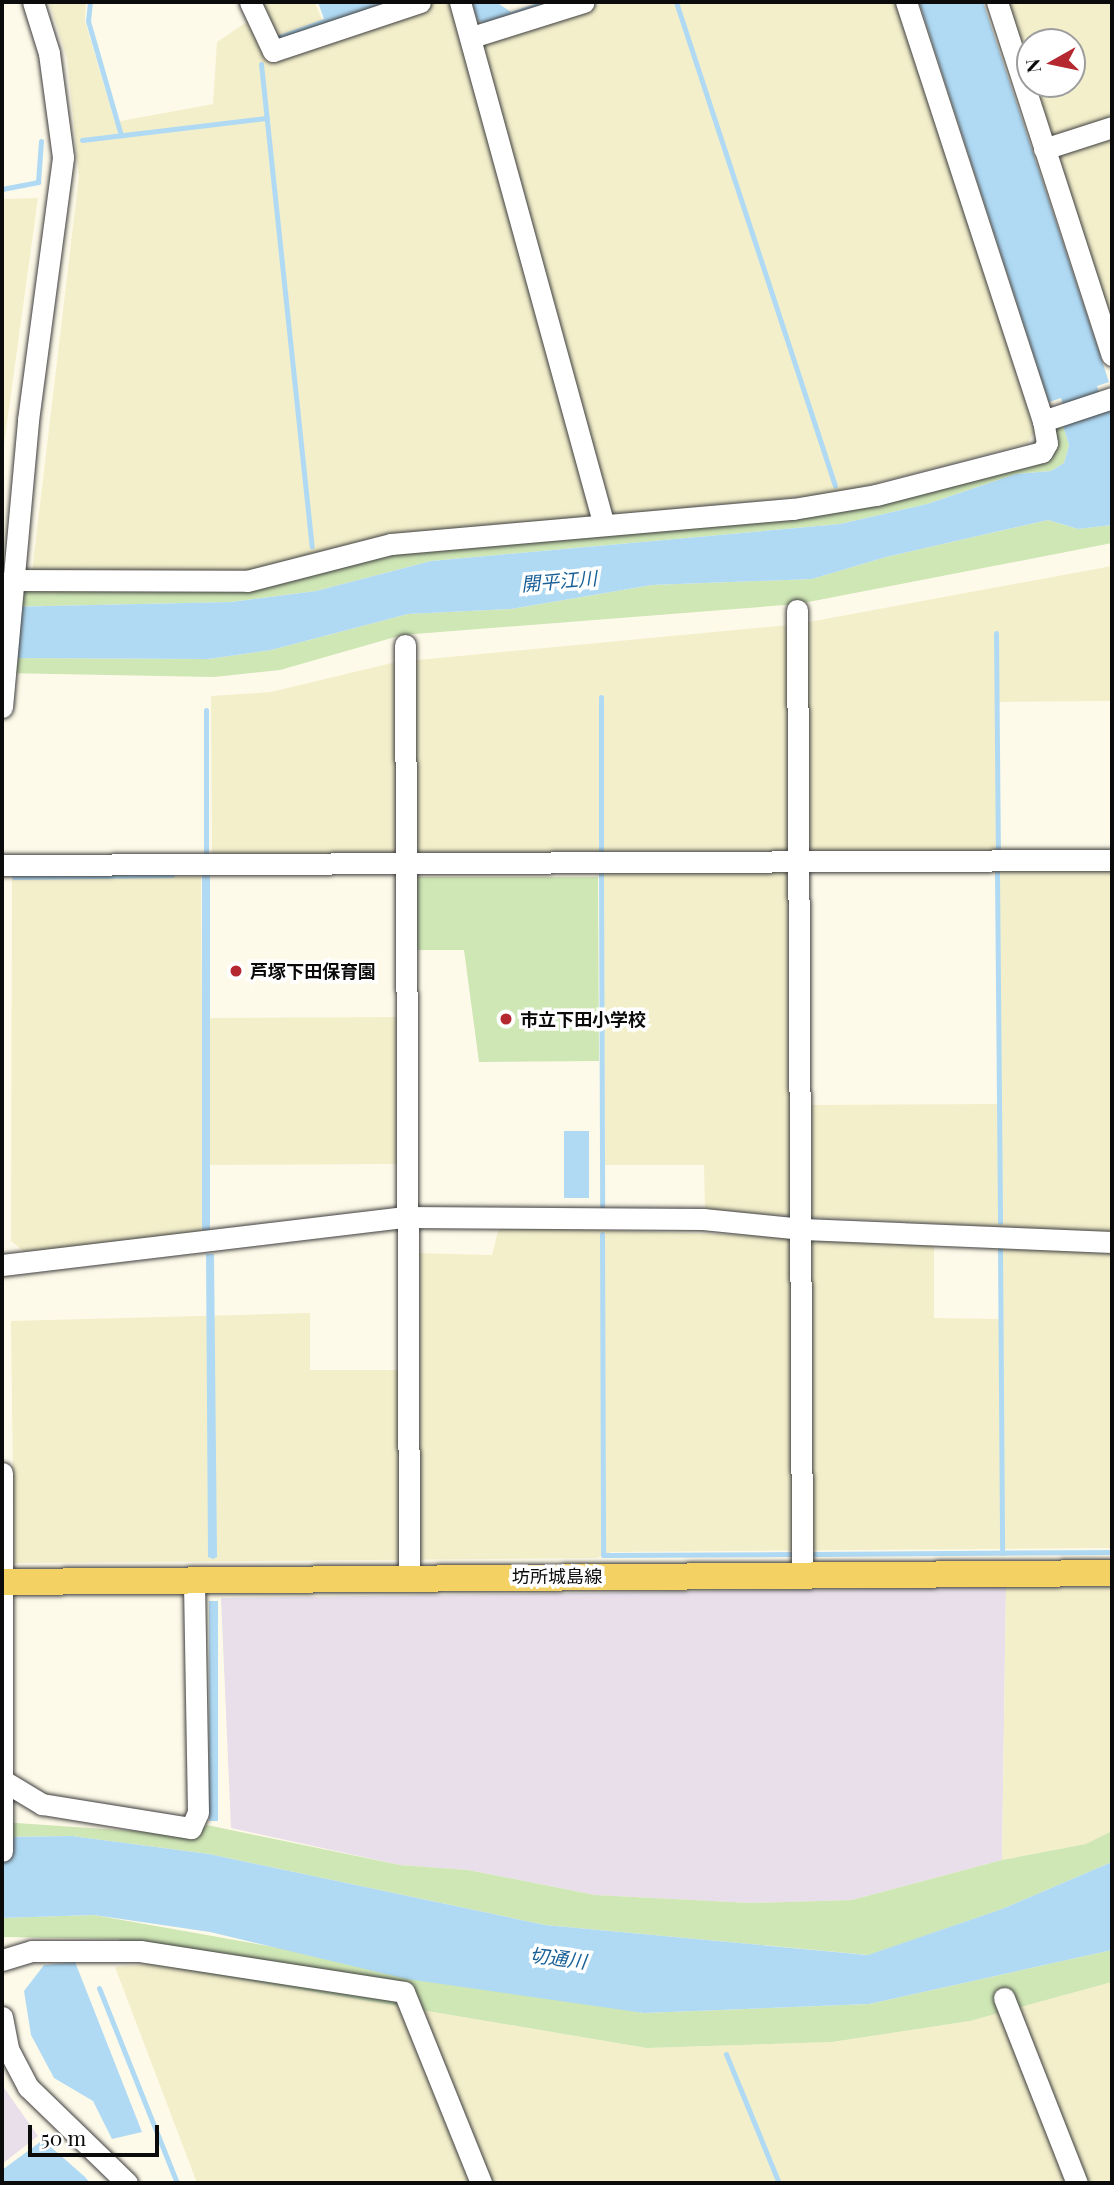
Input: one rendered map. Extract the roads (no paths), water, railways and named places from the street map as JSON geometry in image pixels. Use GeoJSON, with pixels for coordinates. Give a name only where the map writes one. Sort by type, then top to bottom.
{"type":"FeatureCollection","features":[{"type":"Feature","properties":{"kind":"main road","name":"坊所城島線"},"geometry":{"type":"LineString","coordinates":[[2,1582],[1112,1573]]}},
{"type":"Feature","properties":{"kind":"street"},"geometry":{"type":"LineString","coordinates":[[2,707],[11,584],[62,156],[52,66],[33,2]]}},
{"type":"Feature","properties":{"kind":"street"},"geometry":{"type":"LineString","coordinates":[[250,2],[267,46],[273,51],[420,2]]}},
{"type":"Feature","properties":{"kind":"street"},"geometry":{"type":"LineString","coordinates":[[460,2],[472,37],[603,522]]}},
{"type":"Feature","properties":{"kind":"street"},"geometry":{"type":"LineString","coordinates":[[472,37],[584,2]]}},
{"type":"Feature","properties":{"kind":"street"},"geometry":{"type":"LineString","coordinates":[[11,584],[247,581],[391,544],[603,522],[793,509],[876,495],[1042,452],[1047,443],[1047,419],[906,2]]}},
{"type":"Feature","properties":{"kind":"street"},"geometry":{"type":"LineString","coordinates":[[997,2],[1112,355]]}},
{"type":"Feature","properties":{"kind":"street"},"geometry":{"type":"LineString","coordinates":[[1044,149],[1112,127]]}},
{"type":"Feature","properties":{"kind":"street"},"geometry":{"type":"LineString","coordinates":[[1047,419],[1112,398]]}},
{"type":"Feature","properties":{"kind":"street"},"geometry":{"type":"LineString","coordinates":[[797,610],[803,1229],[802,1575]]}},
{"type":"Feature","properties":{"kind":"street"},"geometry":{"type":"LineString","coordinates":[[405,645],[403,864],[409,1577]]}},
{"type":"Feature","properties":{"kind":"street"},"geometry":{"type":"LineString","coordinates":[[2,866],[1112,860]]}},
{"type":"Feature","properties":{"kind":"street"},"geometry":{"type":"LineString","coordinates":[[2,1265],[405,1217],[703,1219],[803,1229],[1112,1241]]}},
{"type":"Feature","properties":{"kind":"street"},"geometry":{"type":"LineString","coordinates":[[2,1473],[2,1851]]}},
{"type":"Feature","properties":{"kind":"street"},"geometry":{"type":"LineString","coordinates":[[2,1780],[42,1804],[191,1828],[198,1812],[194,1580]]}},
{"type":"Feature","properties":{"kind":"street"},"geometry":{"type":"LineString","coordinates":[[2,1960],[33,1951],[140,1951],[404,1992],[481,2183]]}},
{"type":"Feature","properties":{"kind":"street"},"geometry":{"type":"LineString","coordinates":[[1004,1998],[1077,2183]]}},
{"type":"Feature","properties":{"kind":"street"},"geometry":{"type":"LineString","coordinates":[[2,2017],[8,2049],[28,2087],[127,2183]]}},
{"type":"Feature","properties":{"kind":"water"},"geometry":{"type":"Polygon","coordinates":[[[318,2],[389,2],[279,41],[274,37],[324,19],[318,2]]]}},
{"type":"Feature","properties":{"kind":"water"},"geometry":{"type":"Polygon","coordinates":[[[472,2],[496,2],[511,12],[541,2],[560,2],[487,25],[477,20],[472,2]]]}},
{"type":"Feature","properties":{"kind":"water","name":"開平江川"},"geometry":{"type":"Polygon","coordinates":[[[919,2],[983,2],[1109,382],[1097,386],[1104,408],[1111,407],[1112,412],[1112,525],[1078,529],[1048,520],[886,557],[812,579],[652,585],[511,609],[408,614],[271,650],[208,659],[2,658],[2,607],[231,602],[316,591],[431,561],[840,524],[927,504],[1016,474],[1051,471],[1064,463],[1069,445],[1062,423],[1068,420],[1061,398],[1049,402],[919,2]]]}},
{"type":"Feature","properties":{"kind":"water"},"geometry":{"type":"Polygon","coordinates":[[[202,873],[210,873],[210,1230],[202,1230],[202,873]]]}},
{"type":"Feature","properties":{"kind":"water"},"geometry":{"type":"Polygon","coordinates":[[[564,1131],[589,1131],[589,1198],[564,1198],[564,1131]]]}},
{"type":"Feature","properties":{"kind":"water"},"geometry":{"type":"Polygon","coordinates":[[[206,1254],[214,1254],[217,1557],[213,1559],[208,1557],[206,1254]]]}},
{"type":"Feature","properties":{"kind":"water"},"geometry":{"type":"Polygon","coordinates":[[[209,1601],[218,1601],[218,1821],[209,1821],[209,1601]]]}},
{"type":"Feature","properties":{"kind":"water","name":"切通川"},"geometry":{"type":"Polygon","coordinates":[[[72,1836],[209,1854],[545,1925],[868,1955],[1002,1909],[1112,1862],[1112,1950],[869,2004],[644,2013],[407,1979],[210,1932],[94,1915],[2,1918],[2,1837],[72,1836]]]}},
{"type":"Feature","properties":{"kind":"water"},"geometry":{"type":"Polygon","coordinates":[[[75,1962],[142,2132],[112,2139],[93,2101],[54,2078],[31,2035],[24,1991],[44,1965],[75,1962]]]}},
{"type":"Feature","properties":{"kind":"water"},"geometry":{"type":"Polygon","coordinates":[[[43,2140],[90,2183],[2,2183],[2,2170],[43,2140]]]}},
{"type":"Feature","properties":{"kind":"waterway"},"geometry":{"type":"LineString","coordinates":[[90,2],[88,21],[121,135]]}},
{"type":"Feature","properties":{"kind":"waterway"},"geometry":{"type":"LineString","coordinates":[[676,2],[835,486]]}},
{"type":"Feature","properties":{"kind":"waterway"},"geometry":{"type":"LineString","coordinates":[[261,64],[312,546]]}},
{"type":"Feature","properties":{"kind":"waterway"},"geometry":{"type":"LineString","coordinates":[[82,140],[267,118]]}},
{"type":"Feature","properties":{"kind":"waterway"},"geometry":{"type":"LineString","coordinates":[[2,189],[38,182],[41,141]]}},
{"type":"Feature","properties":{"kind":"waterway"},"geometry":{"type":"LineString","coordinates":[[996,633],[998,849]]}},
{"type":"Feature","properties":{"kind":"waterway"},"geometry":{"type":"LineString","coordinates":[[601,697],[601,854]]}},
{"type":"Feature","properties":{"kind":"waterway"},"geometry":{"type":"LineString","coordinates":[[206,710],[206,856]]}},
{"type":"Feature","properties":{"kind":"waterway"},"geometry":{"type":"LineString","coordinates":[[601,872],[602,1206]]}},
{"type":"Feature","properties":{"kind":"waterway"},"geometry":{"type":"LineString","coordinates":[[997,872],[1000,1222]]}},
{"type":"Feature","properties":{"kind":"waterway"},"geometry":{"type":"LineString","coordinates":[[14,877],[172,875]]}},
{"type":"Feature","properties":{"kind":"waterway"},"geometry":{"type":"LineString","coordinates":[[602,1234],[603,1555],[795,1554]]}},
{"type":"Feature","properties":{"kind":"waterway"},"geometry":{"type":"LineString","coordinates":[[1000,1248],[1002,1553]]}},
{"type":"Feature","properties":{"kind":"waterway"},"geometry":{"type":"LineString","coordinates":[[812,1554],[1112,1552]]}},
{"type":"Feature","properties":{"kind":"waterway"},"geometry":{"type":"LineString","coordinates":[[99,1988],[177,2183]]}},
{"type":"Feature","properties":{"kind":"waterway"},"geometry":{"type":"LineString","coordinates":[[726,2054],[779,2183]]}},
{"type":"Feature","properties":{"kind":"place","name":"芦塚下田保育園"},"geometry":{"type":"Point","coordinates":[236,971]}},
{"type":"Feature","properties":{"kind":"place","name":"市立下田小学校"},"geometry":{"type":"Point","coordinates":[506,1019]}}]}
